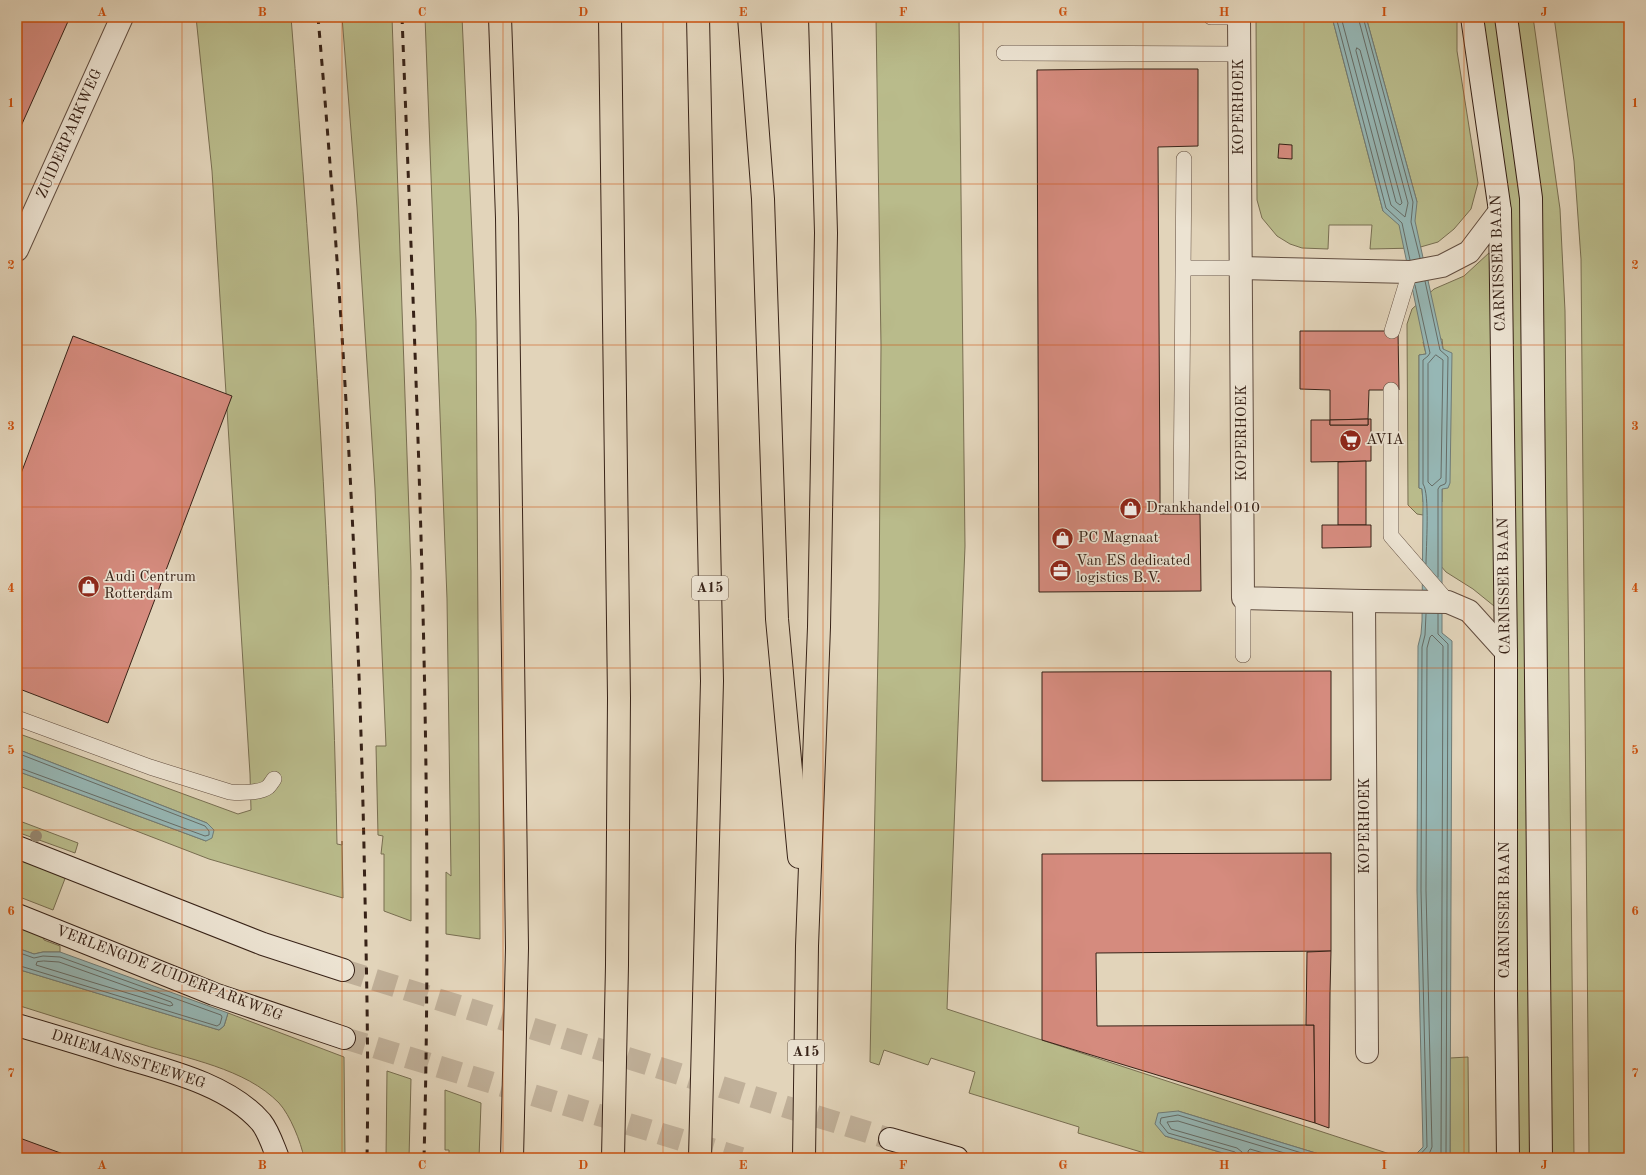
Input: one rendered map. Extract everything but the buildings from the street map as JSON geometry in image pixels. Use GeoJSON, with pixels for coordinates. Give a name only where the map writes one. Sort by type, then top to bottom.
{"type":"FeatureCollection","features":[{"type":"Feature","properties":{"kind":"highway"},"geometry":{"type":"LineString","coordinates":[[500,17],[507,218],[517,948],[512,1158]]}},
{"type":"Feature","properties":{"kind":"highway"},"geometry":{"type":"LineString","coordinates":[[610,17],[619,698],[617,965],[613,1158]]}},
{"type":"Feature","properties":{"kind":"highway","name":"A15"},"geometry":{"type":"LineString","coordinates":[[698,17],[712,681],[700,1158]]}},
{"type":"Feature","properties":{"kind":"highway","name":"A15"},"geometry":{"type":"LineString","coordinates":[[749,17],[763,199],[777,619],[807,946]]}},
{"type":"Feature","properties":{"kind":"highway","name":"A15"},"geometry":{"type":"LineString","coordinates":[[804,1158],[807,946],[819,627],[826,233],[820,17]]}},
{"type":"Feature","properties":{"kind":"main road","name":"ZUIDERPARKWEG"},"geometry":{"type":"LineString","coordinates":[[17,250],[122,17]]}},
{"type":"Feature","properties":{"kind":"main road","name":"KOPERHOEK"},"geometry":{"type":"LineString","coordinates":[[1239,17],[1243,598]]}},
{"type":"Feature","properties":{"kind":"main road","name":"CARNISSER BAAN"},"geometry":{"type":"LineString","coordinates":[[1472,17],[1500,211],[1506,652],[1506,995],[1508,1158]]}},
{"type":"Feature","properties":{"kind":"main road","name":"CARNISSER BAAN"},"geometry":{"type":"LineString","coordinates":[[1506,17],[1531,198],[1541,1158]]}},
{"type":"Feature","properties":{"kind":"main road"},"geometry":{"type":"LineString","coordinates":[[1240,268],[1410,272],[1442,266],[1469,252],[1500,211]]}},
{"type":"Feature","properties":{"kind":"main road"},"geometry":{"type":"LineString","coordinates":[[1243,598],[1448,602],[1469,610],[1506,652]]}},
{"type":"Feature","properties":{"kind":"main road","name":"KOPERHOEK"},"geometry":{"type":"LineString","coordinates":[[1364,601],[1367,1052]]}},
{"type":"Feature","properties":{"kind":"main road"},"geometry":{"type":"LineString","coordinates":[[17,847],[263,944],[343,970]]}},
{"type":"Feature","properties":{"kind":"main road","name":"VERLENGDE ZUIDERPARKWEG"},"geometry":{"type":"LineString","coordinates":[[17,915],[214,994],[344,1038]]}},
{"type":"Feature","properties":{"kind":"main road","name":"DRIEMANSSTEEWEG"},"geometry":{"type":"LineString","coordinates":[[17,1025],[170,1071],[213,1088],[239,1103],[261,1123],[272,1142],[278,1158]]}},
{"type":"Feature","properties":{"kind":"main road"},"geometry":{"type":"LineString","coordinates":[[890,1139],[957,1158]]}},
{"type":"Feature","properties":{"kind":"lane"},"geometry":{"type":"LineString","coordinates":[[1211,17],[1239,17]]}},
{"type":"Feature","properties":{"kind":"lane"},"geometry":{"type":"LineString","coordinates":[[1004,53],[1239,54]]}},
{"type":"Feature","properties":{"kind":"lane"},"geometry":{"type":"LineString","coordinates":[[1181,505],[1184,159]]}},
{"type":"Feature","properties":{"kind":"lane"},"geometry":{"type":"LineString","coordinates":[[1184,268],[1240,268]]}},
{"type":"Feature","properties":{"kind":"lane"},"geometry":{"type":"LineString","coordinates":[[1392,331],[1410,272]]}},
{"type":"Feature","properties":{"kind":"lane"},"geometry":{"type":"LineString","coordinates":[[1391,390],[1391,536],[1448,602]]}},
{"type":"Feature","properties":{"kind":"lane"},"geometry":{"type":"LineString","coordinates":[[1243,598],[1243,655]]}},
{"type":"Feature","properties":{"kind":"lane"},"geometry":{"type":"LineString","coordinates":[[17,718],[150,767],[230,792],[240,793],[268,788],[274,779]]}},
{"type":"Feature","properties":{"kind":"green space"},"geometry":{"type":"Polygon","coordinates":[[[196,17],[291,17],[314,327],[331,637],[337,844],[342,845],[342,841],[343,898],[209,859],[17,785],[17,771],[206,841],[207,823],[17,749],[17,733],[238,814],[251,810],[212,171],[196,17]]]}},
{"type":"Feature","properties":{"kind":"green space"},"geometry":{"type":"Polygon","coordinates":[[[342,17],[392,17],[411,571],[411,921],[384,911],[384,854],[381,854],[383,836],[378,835],[376,746],[386,746],[375,488],[357,207],[342,17]]]}},
{"type":"Feature","properties":{"kind":"green space"},"geometry":{"type":"Polygon","coordinates":[[[425,17],[462,17],[476,321],[480,939],[446,934],[446,872],[451,876],[447,599],[425,17]]]}},
{"type":"Feature","properties":{"kind":"green space"},"geometry":{"type":"Polygon","coordinates":[[[876,17],[959,17],[965,546],[947,1009],[1402,1158],[1332,1158],[1178,1111],[1165,1136],[1240,1158],[1161,1158],[1078,1133],[1079,1127],[969,1093],[975,1072],[931,1058],[928,1065],[884,1050],[879,1065],[870,1062],[879,599],[881,346],[876,17]]]}},
{"type":"Feature","properties":{"kind":"green space"},"geometry":{"type":"Polygon","coordinates":[[[1256,17],[1332,17],[1383,211],[1417,202],[1366,17],[1457,17],[1457,51],[1478,183],[1471,209],[1454,229],[1438,242],[1417,248],[1370,249],[1372,225],[1329,225],[1328,249],[1302,248],[1290,244],[1277,236],[1262,218],[1257,200],[1256,17]]]}},
{"type":"Feature","properties":{"kind":"green space"},"geometry":{"type":"Polygon","coordinates":[[[1476,17],[1501,17],[1524,231],[1532,1158],[1518,1158],[1513,350],[1476,17]]]}},
{"type":"Feature","properties":{"kind":"green space"},"geometry":{"type":"Polygon","coordinates":[[[1515,17],[1533,17],[1560,209],[1565,311],[1574,1158],[1551,1158],[1544,410],[1540,190],[1515,17]]]}},
{"type":"Feature","properties":{"kind":"green space"},"geometry":{"type":"Polygon","coordinates":[[[1554,17],[1629,17],[1629,1158],[1589,1158],[1581,259],[1574,161],[1554,17]]]}},
{"type":"Feature","properties":{"kind":"green space"},"geometry":{"type":"Polygon","coordinates":[[[1490,252],[1499,600],[1494,606],[1473,589],[1446,572],[1440,565],[1435,517],[1417,514],[1408,505],[1407,324],[1412,309],[1434,289],[1464,276],[1490,252]],[[1442,339],[1423,342],[1426,354],[1419,355],[1419,488],[1422,489],[1423,502],[1442,502],[1442,339]]]}},
{"type":"Feature","properties":{"kind":"green space"},"geometry":{"type":"Polygon","coordinates":[[[17,820],[78,843],[75,853],[17,832],[17,820]]]}},
{"type":"Feature","properties":{"kind":"green space"},"geometry":{"type":"Polygon","coordinates":[[[17,858],[66,876],[53,910],[17,896],[17,858]]]}},
{"type":"Feature","properties":{"kind":"green space"},"geometry":{"type":"Polygon","coordinates":[[[17,923],[43,933],[44,940],[60,946],[60,952],[43,952],[34,954],[17,948],[17,923]]]}},
{"type":"Feature","properties":{"kind":"green space"},"geometry":{"type":"Polygon","coordinates":[[[17,969],[219,1030],[224,1026],[228,1013],[344,1057],[345,1158],[304,1158],[294,1129],[287,1114],[279,1103],[250,1081],[233,1073],[196,1060],[17,1005],[17,969]]]}},
{"type":"Feature","properties":{"kind":"green space"},"geometry":{"type":"Polygon","coordinates":[[[1468,1057],[1469,1158],[1450,1158],[1450,1058],[1468,1057]]]}},
{"type":"Feature","properties":{"kind":"green space"},"geometry":{"type":"Polygon","coordinates":[[[387,1071],[411,1079],[409,1158],[386,1158],[387,1071]]]}},
{"type":"Feature","properties":{"kind":"green space"},"geometry":{"type":"Polygon","coordinates":[[[445,1090],[481,1103],[479,1158],[449,1158],[449,1150],[445,1150],[445,1090]]]}},
{"type":"Feature","properties":{"kind":"water"},"geometry":{"type":"Polygon","coordinates":[[[1332,17],[1366,17],[1417,202],[1415,221],[1443,349],[1452,353],[1450,483],[1448,488],[1442,489],[1442,633],[1452,641],[1450,1158],[1412,1158],[1423,1147],[1417,890],[1418,646],[1422,621],[1423,502],[1422,489],[1419,488],[1419,355],[1426,354],[1399,225],[1383,211],[1332,17]]]}},
{"type":"Feature","properties":{"kind":"water"},"geometry":{"type":"Polygon","coordinates":[[[17,749],[207,823],[214,830],[212,838],[206,841],[17,771],[17,749]]]}},
{"type":"Feature","properties":{"kind":"water"},"geometry":{"type":"Polygon","coordinates":[[[17,948],[34,954],[43,952],[60,952],[228,1013],[224,1026],[219,1030],[17,969],[17,948]]]}},
{"type":"Feature","properties":{"kind":"water"},"geometry":{"type":"Polygon","coordinates":[[[1178,1111],[1332,1158],[1240,1158],[1165,1136],[1155,1124],[1158,1113],[1178,1111]]]}},
{"type":"Feature","properties":{"kind":"tunnel"},"geometry":{"type":"LineString","coordinates":[[343,970],[890,1139]]}},
{"type":"Feature","properties":{"kind":"tunnel"},"geometry":{"type":"LineString","coordinates":[[344,1038],[741,1158]]}},
{"type":"Feature","properties":{"kind":"railway"},"geometry":{"type":"LineString","coordinates":[[318,17],[342,328],[358,640],[364,848],[368,1081],[367,1158]]}},
{"type":"Feature","properties":{"kind":"railway"},"geometry":{"type":"LineString","coordinates":[[402,17],[418,445],[425,730],[427,1015],[424,1158]]}},
{"type":"Feature","properties":{"kind":"place","name":"AVIA"},"geometry":{"type":"Point","coordinates":[1350,440]}},
{"type":"Feature","properties":{"kind":"place","name":"Drankhandel 010"},"geometry":{"type":"Point","coordinates":[1131,508]}},
{"type":"Feature","properties":{"kind":"place","name":"PC Magnaat"},"geometry":{"type":"Point","coordinates":[1062,538]}},
{"type":"Feature","properties":{"kind":"place","name":"Van ES dedicated logistics B.V."},"geometry":{"type":"Point","coordinates":[1060,570]}},
{"type":"Feature","properties":{"kind":"place","name":"Audi Centrum Rotterdam"},"geometry":{"type":"Point","coordinates":[88,586]}}]}
